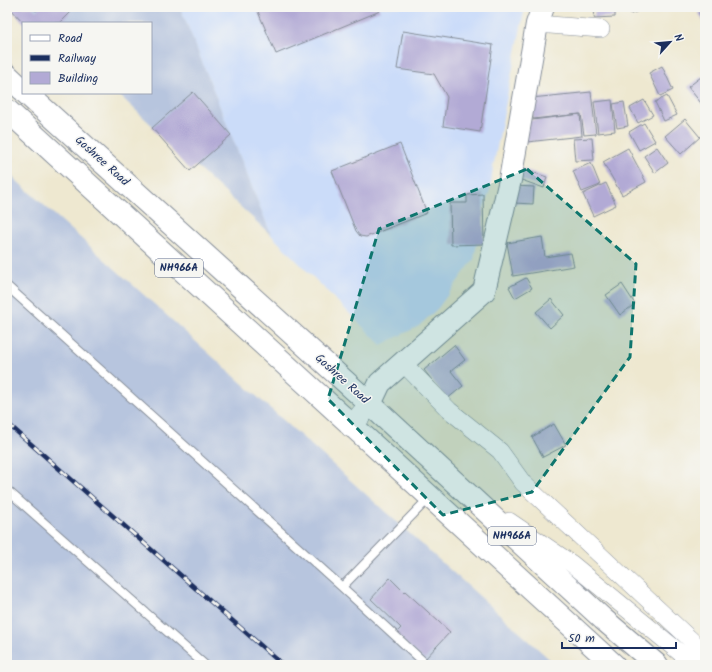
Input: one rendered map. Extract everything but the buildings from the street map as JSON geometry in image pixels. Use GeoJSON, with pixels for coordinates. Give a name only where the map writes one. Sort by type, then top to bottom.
{"type":"FeatureCollection","features":[{"type":"Feature","properties":{"kind":"main road"},"geometry":{"type":"LineString","coordinates":[[370,404],[380,383],[484,291],[510,180],[540,15]]}},
{"type":"Feature","properties":{"kind":"main road"},"geometry":{"type":"LineString","coordinates":[[7,76],[22,89]]}},
{"type":"Feature","properties":{"kind":"main road","name":"Goshree Road"},"geometry":{"type":"LineString","coordinates":[[27,94],[370,404],[603,619],[657,665]]}},
{"type":"Feature","properties":{"kind":"main road","name":"NH966A"},"geometry":{"type":"LineString","coordinates":[[7,110],[429,498],[614,665]]}},
{"type":"Feature","properties":{"kind":"street"},"geometry":{"type":"LineString","coordinates":[[540,15],[600,30]]}},
{"type":"Feature","properties":{"kind":"street"},"geometry":{"type":"LineString","coordinates":[[402,362],[449,410],[500,451],[523,483],[705,653]]}},
{"type":"Feature","properties":{"kind":"street"},"geometry":{"type":"LineString","coordinates":[[352,427],[370,404]]}},
{"type":"Feature","properties":{"kind":"street"},"geometry":{"type":"LineString","coordinates":[[464,491],[572,564],[695,665]]}},
{"type":"Feature","properties":{"kind":"lane"},"geometry":{"type":"LineString","coordinates":[[7,286],[427,665]]}},
{"type":"Feature","properties":{"kind":"lane"},"geometry":{"type":"LineString","coordinates":[[7,490],[205,665]]}},
{"type":"Feature","properties":{"kind":"lane"},"geometry":{"type":"LineString","coordinates":[[342,587],[429,498]]}},
{"type":"Feature","properties":{"kind":"highlighted area"},"geometry":{"type":"Polygon","coordinates":[[[527,169],[636,264],[630,357],[532,492],[443,515],[328,399],[379,229],[527,169]]]}},
{"type":"Feature","properties":{"kind":"shaded area"},"geometry":{"type":"Polygon","coordinates":[[[23,7],[180,7],[271,235],[118,94],[152,94],[152,22],[39,22],[23,7]]]}},
{"type":"Feature","properties":{"kind":"shaded area"},"geometry":{"type":"Polygon","coordinates":[[[180,7],[525,7],[490,190],[482,214],[474,259],[438,308],[419,326],[381,345],[271,235],[180,7]]]}},
{"type":"Feature","properties":{"kind":"shaded area"},"geometry":{"type":"Polygon","coordinates":[[[7,172],[556,665],[7,665],[7,172]]]}},
{"type":"Feature","properties":{"kind":"railway"},"geometry":{"type":"LineString","coordinates":[[7,423],[283,665]]}}]}
